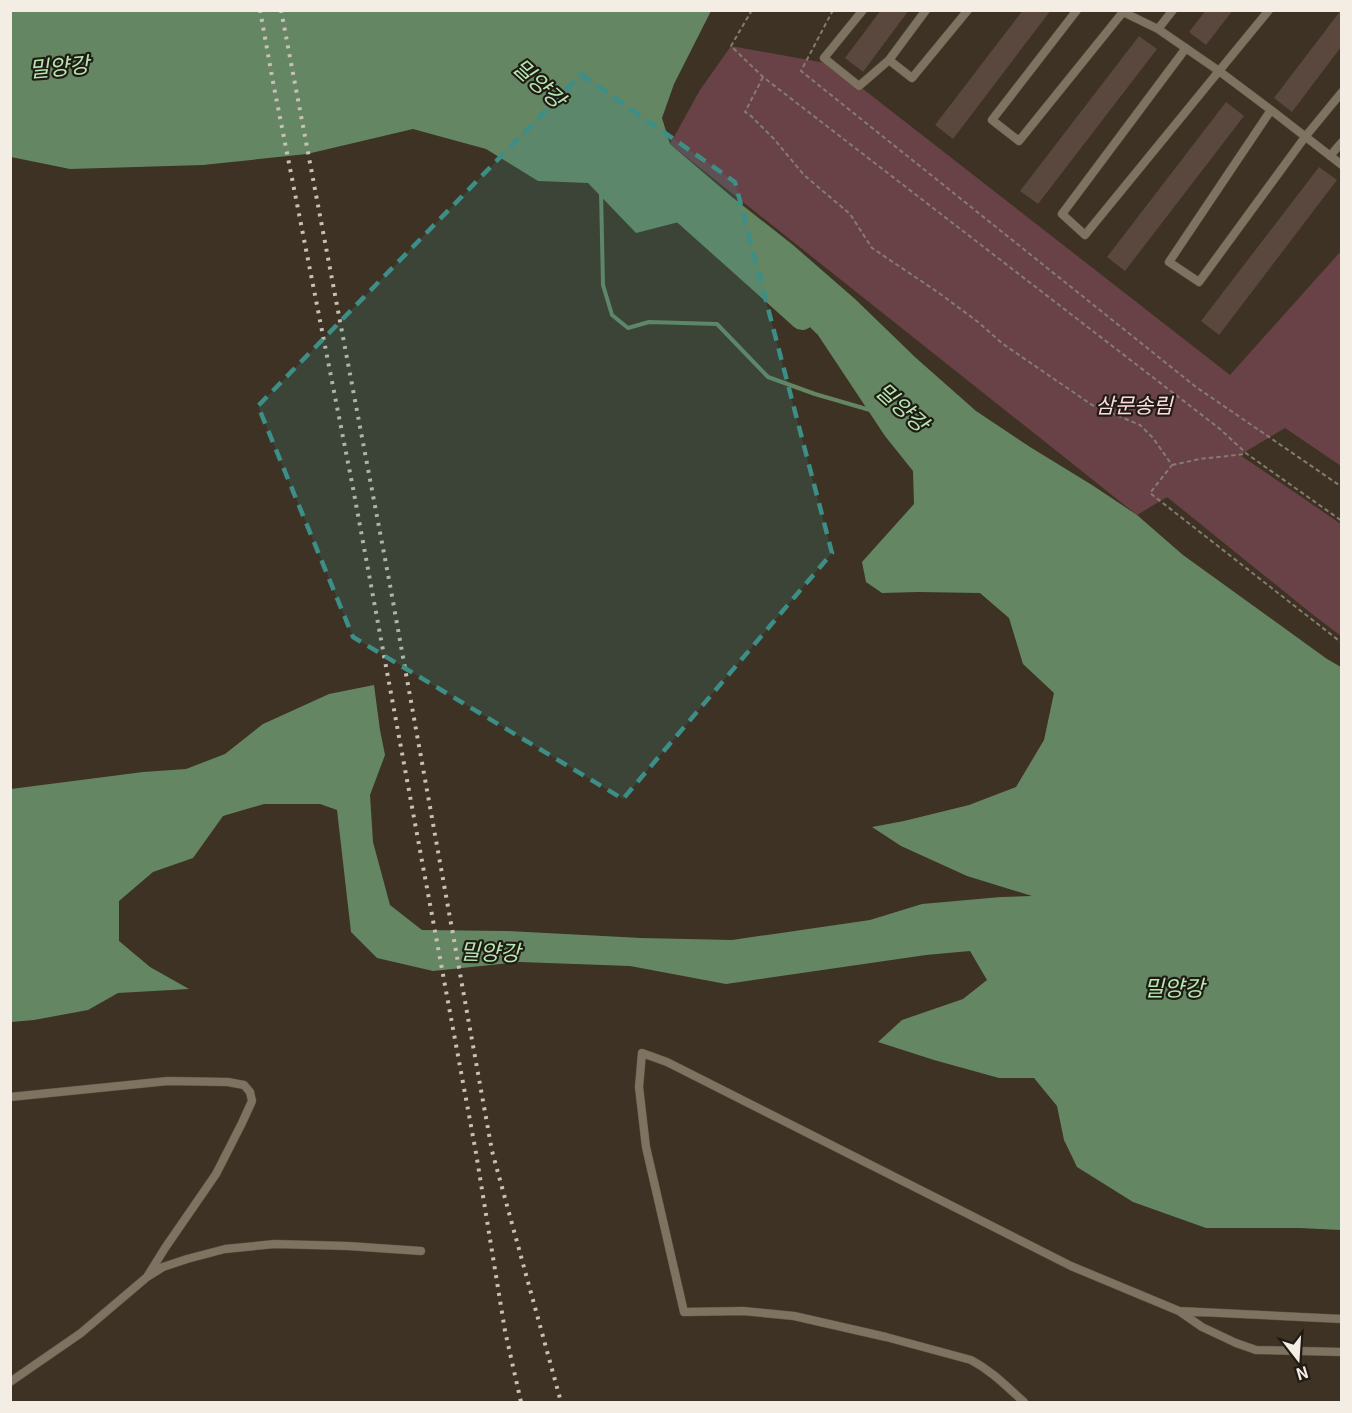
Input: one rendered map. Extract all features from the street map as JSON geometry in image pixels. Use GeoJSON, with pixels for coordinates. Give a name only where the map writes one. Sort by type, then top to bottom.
{"type":"FeatureCollection","features":[{"type":"Feature","properties":{"kind":"lane"},"geometry":{"type":"LineString","coordinates":[[863,10],[824,58],[860,86],[889,60],[926,10]]}},
{"type":"Feature","properties":{"kind":"lane"},"geometry":{"type":"LineString","coordinates":[[889,60],[912,78],[968,10]]}},
{"type":"Feature","properties":{"kind":"lane"},"geometry":{"type":"LineString","coordinates":[[1077,10],[992,120],[1019,141],[1122,11],[1158,29],[1219,71],[1341,165]]}},
{"type":"Feature","properties":{"kind":"lane"},"geometry":{"type":"LineString","coordinates":[[1158,29],[1173,10]]}},
{"type":"Feature","properties":{"kind":"lane"},"geometry":{"type":"LineString","coordinates":[[1186,48],[1062,214],[1085,235],[1269,10]]}},
{"type":"Feature","properties":{"kind":"lane"},"geometry":{"type":"LineString","coordinates":[[1271,110],[1169,262],[1199,282],[1305,137],[1341,92]]}},
{"type":"Feature","properties":{"kind":"lane"},"geometry":{"type":"LineString","coordinates":[[1330,156],[1341,142]]}},
{"type":"Feature","properties":{"kind":"lane"},"geometry":{"type":"LineString","coordinates":[[1024,1402],[984,1366],[971,1360],[886,1337],[794,1316],[743,1311],[684,1312],[646,1147],[639,1087],[642,1053],[667,1062],[1071,1266],[1179,1311],[1202,1327],[1236,1343],[1256,1350],[1341,1352]]}},
{"type":"Feature","properties":{"kind":"lane"},"geometry":{"type":"LineString","coordinates":[[10,1097],[168,1081],[228,1082],[244,1085],[250,1092],[252,1101],[216,1174],[147,1277]]}},
{"type":"Feature","properties":{"kind":"lane"},"geometry":{"type":"LineString","coordinates":[[10,1382],[81,1333],[147,1277],[187,1259],[225,1249],[275,1244],[421,1251]]}},
{"type":"Feature","properties":{"kind":"lane"},"geometry":{"type":"LineString","coordinates":[[1179,1311],[1341,1319]]}},
{"type":"Feature","properties":{"kind":"path"},"geometry":{"type":"LineString","coordinates":[[752,10],[731,46],[764,77],[1220,429],[1247,454],[1341,521]]}},
{"type":"Feature","properties":{"kind":"path"},"geometry":{"type":"LineString","coordinates":[[833,10],[801,71],[1196,387],[1341,487]]}},
{"type":"Feature","properties":{"kind":"path"},"geometry":{"type":"LineString","coordinates":[[764,77],[745,112],[774,139],[804,175],[850,214],[872,248],[939,293],[1003,344],[1092,405],[1140,425],[1153,438],[1172,465]]}},
{"type":"Feature","properties":{"kind":"path"},"geometry":{"type":"LineString","coordinates":[[1247,454],[1200,459],[1172,465],[1150,493],[1341,643]]}},
{"type":"Feature","properties":{"kind":"highlighted area"},"geometry":{"type":"Polygon","coordinates":[[[581,74],[735,182],[832,553],[623,799],[353,637],[258,406],[581,74]]]}},
{"type":"Feature","properties":{"kind":"green space","name":"삼문송림"},"geometry":{"type":"Polygon","coordinates":[[[731,46],[831,64],[1230,375],[1341,251],[1341,466],[1285,428],[1240,455],[1341,524],[1341,636],[1167,497],[1137,515],[670,144],[700,90],[731,46]]]}},
{"type":"Feature","properties":{"kind":"water","name":"밀양강"},"geometry":{"type":"Polygon","coordinates":[[[11,10],[711,11],[674,84],[662,118],[670,144],[855,299],[916,358],[976,411],[1137,515],[1183,555],[1341,667],[1341,1230],[1206,1228],[1133,1202],[1077,1167],[1064,1140],[1057,1106],[1034,1078],[999,1078],[878,1042],[902,1020],[963,999],[987,980],[970,951],[926,955],[726,984],[630,966],[520,962],[433,971],[377,958],[351,932],[337,810],[320,804],[264,804],[223,816],[193,858],[153,872],[119,901],[119,941],[150,967],[189,989],[118,993],[88,1010],[11,1022],[11,789],[143,772],[186,769],[225,754],[263,724],[329,694],[374,685],[385,755],[370,795],[373,842],[390,905],[422,930],[732,940],[870,920],[922,904],[1032,896],[967,876],[901,846],[872,827],[969,805],[1016,787],[1044,740],[1054,693],[1023,664],[1009,618],[980,593],[882,593],[866,582],[862,562],[914,504],[913,471],[885,436],[818,335],[707,230],[679,222],[636,233],[588,183],[538,181],[486,149],[413,129],[307,154],[203,165],[70,169],[11,157],[11,10]]]}},
{"type":"Feature","properties":{"kind":"building"},"geometry":{"type":"Polygon","coordinates":[[[881,10],[909,10],[863,72],[845,58],[881,10]]]}},
{"type":"Feature","properties":{"kind":"building"},"geometry":{"type":"Polygon","coordinates":[[[1023,10],[1051,10],[953,139],[935,125],[1023,10]]]}},
{"type":"Feature","properties":{"kind":"building"},"geometry":{"type":"Polygon","coordinates":[[[1206,10],[1233,10],[1206,45],[1189,32],[1206,10]]]}},
{"type":"Feature","properties":{"kind":"building"},"geometry":{"type":"Polygon","coordinates":[[[1341,10],[1341,47],[1292,112],[1274,98],[1341,10]]]}},
{"type":"Feature","properties":{"kind":"building"},"geometry":{"type":"Polygon","coordinates":[[[1139,36],[1157,49],[1038,204],[1020,191],[1139,36]]]}},
{"type":"Feature","properties":{"kind":"building"},"geometry":{"type":"Polygon","coordinates":[[[1226,102],[1244,116],[1125,271],[1107,257],[1226,102]]]}},
{"type":"Feature","properties":{"kind":"building"},"geometry":{"type":"Polygon","coordinates":[[[1319,167],[1337,180],[1219,335],[1201,321],[1319,167]]]}},
{"type":"Feature","properties":{"kind":"waterway"},"geometry":{"type":"LineString","coordinates":[[601,192],[603,285],[612,315],[628,328],[649,322],[717,324],[768,377],[870,410]]}},
{"type":"Feature","properties":{"kind":"waterway","name":"밀양강"},"geometry":{"type":"LineString","coordinates":[[678,207],[802,318]]}},
{"type":"Feature","properties":{"kind":"railway"},"geometry":{"type":"LineString","coordinates":[[260,10],[353,488],[476,1153],[505,1331],[521,1402]]}},
{"type":"Feature","properties":{"kind":"railway"},"geometry":{"type":"LineString","coordinates":[[281,10],[390,585],[492,1151],[561,1402]]}}]}
